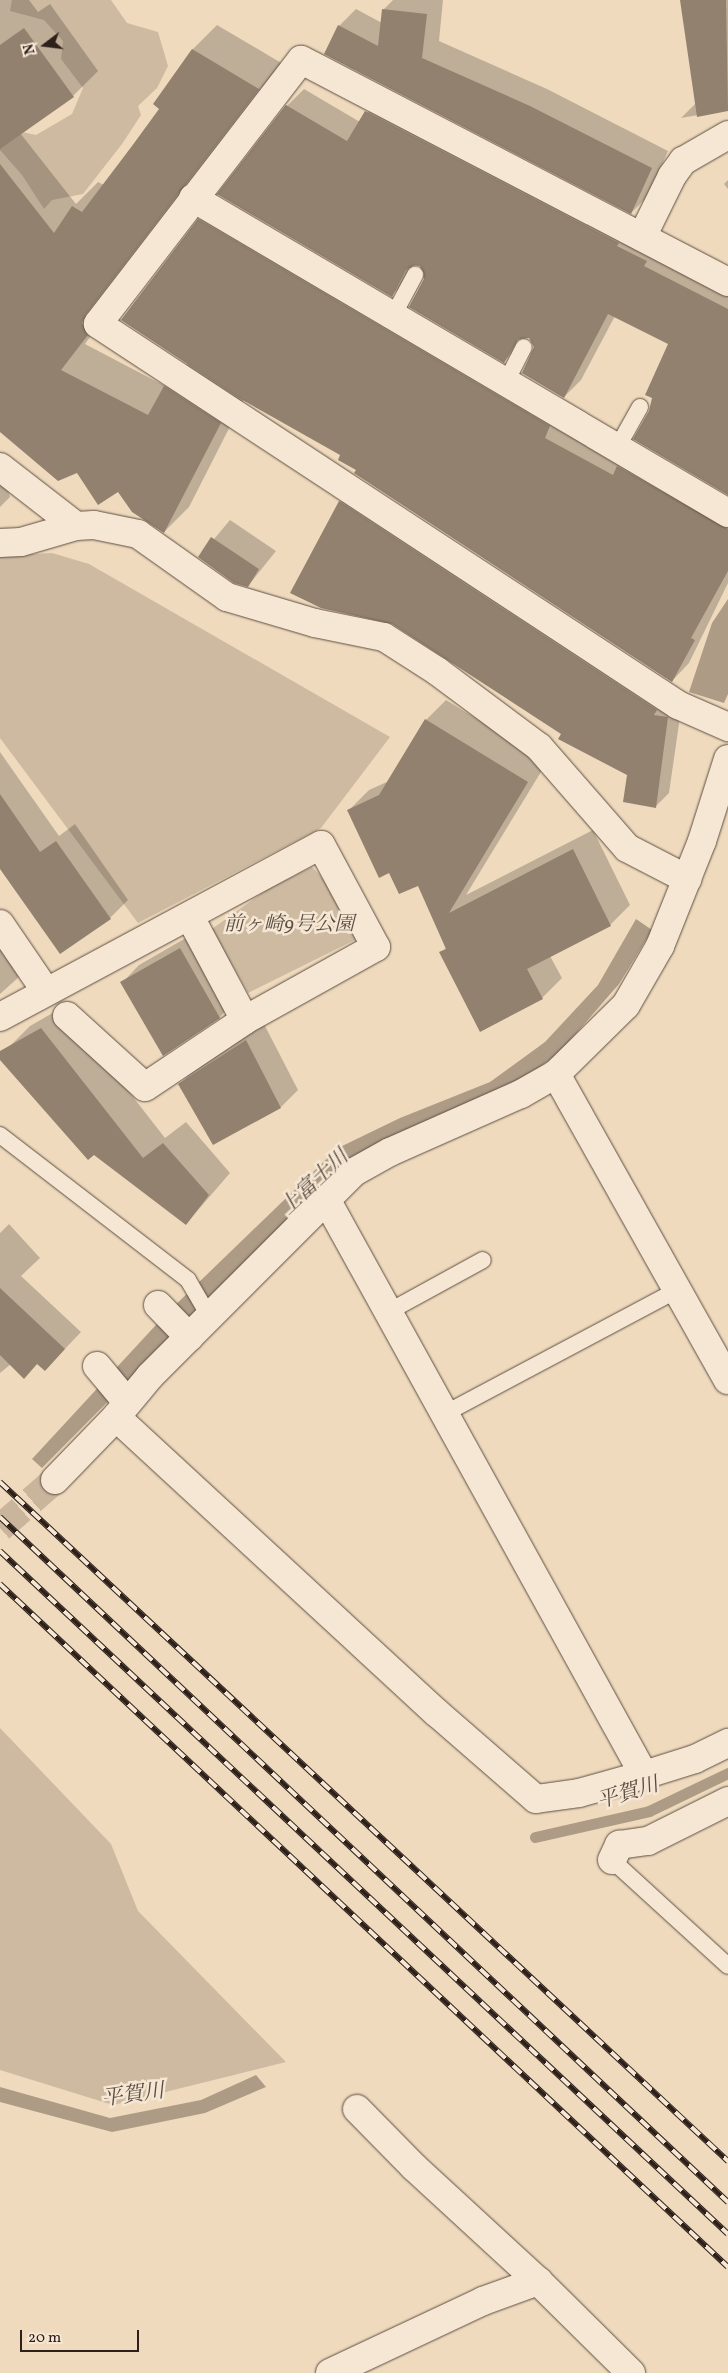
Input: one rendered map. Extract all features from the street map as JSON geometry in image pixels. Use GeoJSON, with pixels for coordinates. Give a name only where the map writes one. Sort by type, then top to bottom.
{"type":"FeatureCollection","features":[{"type":"Feature","properties":{"kind":"street"},"geometry":{"type":"LineString","coordinates":[[728,282],[302,60],[193,198],[98,324],[678,706],[728,728]]}},
{"type":"Feature","properties":{"kind":"street"},"geometry":{"type":"LineString","coordinates":[[642,237],[672,176],[683,161],[728,135]]}},
{"type":"Feature","properties":{"kind":"street"},"geometry":{"type":"LineString","coordinates":[[193,198],[728,513]]}},
{"type":"Feature","properties":{"kind":"street"},"geometry":{"type":"LineString","coordinates":[[0,467],[76,526]]}},
{"type":"Feature","properties":{"kind":"street"},"geometry":{"type":"LineString","coordinates":[[0,543],[21,542],[76,526],[94,525],[138,534],[228,597],[315,623],[384,637],[436,671],[539,747],[627,848],[647,861],[687,879]]}},
{"type":"Feature","properties":{"kind":"street"},"geometry":{"type":"LineString","coordinates":[[55,1480],[188,1336],[361,1168],[521,1094],[556,1074],[626,1005],[660,946],[712,812],[728,759]]}},
{"type":"Feature","properties":{"kind":"street"},"geometry":{"type":"LineString","coordinates":[[712,812],[728,836]]}},
{"type":"Feature","properties":{"kind":"street"},"geometry":{"type":"LineString","coordinates":[[0,1017],[45,990],[321,846],[376,947],[245,1020],[145,1087],[108,1047],[67,1016]]}},
{"type":"Feature","properties":{"kind":"street"},"geometry":{"type":"LineString","coordinates":[[190,916],[245,1020]]}},
{"type":"Feature","properties":{"kind":"street"},"geometry":{"type":"LineString","coordinates":[[0,924],[45,990]]}},
{"type":"Feature","properties":{"kind":"street"},"geometry":{"type":"LineString","coordinates":[[556,1074],[676,1291],[728,1380]]}},
{"type":"Feature","properties":{"kind":"street"},"geometry":{"type":"LineString","coordinates":[[327,1201],[644,1776]]}},
{"type":"Feature","properties":{"kind":"street"},"geometry":{"type":"LineString","coordinates":[[158,1305],[188,1336]]}},
{"type":"Feature","properties":{"kind":"street"},"geometry":{"type":"LineString","coordinates":[[97,1366],[123,1406],[429,1706],[536,1799],[579,1793],[644,1776],[695,1759],[728,1743]]}},
{"type":"Feature","properties":{"kind":"street"},"geometry":{"type":"LineString","coordinates":[[612,1860],[619,1845],[648,1842],[728,1801]]}},
{"type":"Feature","properties":{"kind":"street"},"geometry":{"type":"LineString","coordinates":[[357,2109],[414,2167],[538,2281],[632,2373]]}},
{"type":"Feature","properties":{"kind":"street"},"geometry":{"type":"LineString","coordinates":[[330,2373],[483,2301],[538,2281]]}},
{"type":"Feature","properties":{"kind":"lane"},"geometry":{"type":"LineString","coordinates":[[393,316],[415,275]]}},
{"type":"Feature","properties":{"kind":"lane"},"geometry":{"type":"LineString","coordinates":[[506,382],[524,347]]}},
{"type":"Feature","properties":{"kind":"lane"},"geometry":{"type":"LineString","coordinates":[[617,448],[640,407]]}},
{"type":"Feature","properties":{"kind":"lane"},"geometry":{"type":"LineString","coordinates":[[0,1135],[188,1280],[209,1316]]}},
{"type":"Feature","properties":{"kind":"lane"},"geometry":{"type":"LineString","coordinates":[[388,1312],[483,1260]]}},
{"type":"Feature","properties":{"kind":"lane"},"geometry":{"type":"LineString","coordinates":[[444,1414],[676,1291]]}},
{"type":"Feature","properties":{"kind":"lane"},"geometry":{"type":"LineString","coordinates":[[612,1860],[728,1966]]}},
{"type":"Feature","properties":{"kind":"green space"},"geometry":{"type":"Polygon","coordinates":[[[12,0],[111,0],[127,23],[158,32],[168,66],[157,88],[138,106],[141,115],[122,144],[83,194],[52,200],[44,209],[22,175],[0,150],[0,108],[17,131],[36,135],[72,114],[83,88],[61,59],[63,41],[44,20],[10,11],[12,0]]]}},
{"type":"Feature","properties":{"kind":"green space"},"geometry":{"type":"Polygon","coordinates":[[[52,553],[89,564],[390,737],[321,828],[138,923],[0,738],[0,556],[52,553]]]}},
{"type":"Feature","properties":{"kind":"green space","name":"前ヶ崎9号公園"},"geometry":{"type":"Polygon","coordinates":[[[312,867],[343,899],[357,939],[248,993],[212,929],[266,890],[312,867]]]}},
{"type":"Feature","properties":{"kind":"green space"},"geometry":{"type":"Polygon","coordinates":[[[0,1728],[111,1844],[138,1911],[286,2062],[113,2105],[0,2070],[0,1728]]]}},
{"type":"Feature","properties":{"kind":"water"},"geometry":{"type":"Polygon","coordinates":[[[728,599],[728,694],[724,703],[689,692],[712,623],[728,599]]]}},
{"type":"Feature","properties":{"kind":"water","name":"上富士川"},"geometry":{"type":"Polygon","coordinates":[[[636,919],[652,930],[619,984],[559,1053],[518,1083],[348,1159],[42,1468],[32,1459],[167,1313],[338,1148],[400,1118],[490,1082],[545,1042],[598,985],[636,919]]]}},
{"type":"Feature","properties":{"kind":"water"},"geometry":{"type":"Polygon","coordinates":[[[256,2075],[266,2087],[205,2113],[112,2132],[0,2102],[0,2087],[110,2118],[201,2100],[256,2075]]]}},
{"type":"Feature","properties":{"kind":"building"},"geometry":{"type":"Polygon","coordinates":[[[680,0],[726,0],[728,111],[697,117],[680,0]]]}},
{"type":"Feature","properties":{"kind":"building"},"geometry":{"type":"Polygon","coordinates":[[[382,9],[427,14],[422,58],[530,106],[652,168],[631,214],[324,54],[338,25],[378,46],[382,9]]]}},
{"type":"Feature","properties":{"kind":"building"},"geometry":{"type":"Polygon","coordinates":[[[24,28],[74,97],[0,149],[0,45],[24,28]]]}},
{"type":"Feature","properties":{"kind":"building"},"geometry":{"type":"Polygon","coordinates":[[[192,49],[259,89],[86,314],[82,323],[88,335],[61,370],[148,415],[164,386],[221,423],[164,533],[132,512],[118,492],[98,505],[77,473],[58,481],[0,432],[0,164],[54,233],[72,206],[82,212],[132,146],[159,109],[153,104],[192,49]]]}},
{"type":"Feature","properties":{"kind":"building"},"geometry":{"type":"Polygon","coordinates":[[[286,105],[347,141],[365,111],[619,243],[617,246],[647,261],[644,266],[728,309],[728,495],[633,439],[649,411],[652,398],[645,395],[668,344],[608,314],[564,398],[522,373],[534,347],[529,338],[518,339],[504,363],[409,307],[424,279],[420,266],[414,265],[406,270],[392,297],[217,194],[286,105]]]}},
{"type":"Feature","properties":{"kind":"building"},"geometry":{"type":"Polygon","coordinates":[[[198,219],[550,426],[545,438],[613,475],[617,466],[728,529],[728,571],[691,638],[695,640],[672,682],[354,473],[356,470],[338,460],[340,455],[239,398],[121,320],[198,219]]]}},
{"type":"Feature","properties":{"kind":"building"},"geometry":{"type":"Polygon","coordinates":[[[339,501],[657,710],[654,715],[668,717],[656,808],[623,802],[627,775],[558,739],[561,734],[392,624],[321,608],[290,593],[339,501]]]}},
{"type":"Feature","properties":{"kind":"building"},"geometry":{"type":"Polygon","coordinates":[[[211,537],[259,569],[248,587],[234,583],[198,557],[211,537]]]}},
{"type":"Feature","properties":{"kind":"building"},"geometry":{"type":"Polygon","coordinates":[[[425,719],[528,782],[449,913],[573,849],[611,926],[527,969],[543,999],[480,1032],[439,952],[446,949],[418,886],[399,894],[389,873],[379,878],[347,810],[379,795],[425,719]]]}},
{"type":"Feature","properties":{"kind":"building"},"geometry":{"type":"Polygon","coordinates":[[[0,794],[40,852],[56,841],[111,919],[60,954],[0,869],[0,794]]]}},
{"type":"Feature","properties":{"kind":"building"},"geometry":{"type":"Polygon","coordinates":[[[180,948],[220,1018],[163,1056],[120,982],[180,948]]]}},
{"type":"Feature","properties":{"kind":"building"},"geometry":{"type":"Polygon","coordinates":[[[41,1028],[143,1158],[163,1143],[209,1195],[186,1225],[94,1155],[88,1160],[0,1060],[0,1051],[41,1028]]]}},
{"type":"Feature","properties":{"kind":"building"},"geometry":{"type":"Polygon","coordinates":[[[246,1040],[281,1108],[213,1145],[178,1084],[246,1040]]]}},
{"type":"Feature","properties":{"kind":"building"},"geometry":{"type":"Polygon","coordinates":[[[0,1288],[65,1349],[45,1371],[37,1364],[24,1379],[0,1355],[0,1288]]]}},
{"type":"Feature","properties":{"kind":"waterway","name":"平賀川"},"geometry":{"type":"LineString","coordinates":[[535,1837],[649,1811],[728,1773]]}},
{"type":"Feature","properties":{"kind":"tunnel"},"geometry":{"type":"LineString","coordinates":[[0,1528],[55,1480]]}},
{"type":"Feature","properties":{"kind":"railway"},"geometry":{"type":"LineString","coordinates":[[0,1482],[728,2161]]}},
{"type":"Feature","properties":{"kind":"railway"},"geometry":{"type":"LineString","coordinates":[[0,1517],[728,2202]]}},
{"type":"Feature","properties":{"kind":"railway"},"geometry":{"type":"LineString","coordinates":[[0,1551],[728,2234]]}},
{"type":"Feature","properties":{"kind":"railway"},"geometry":{"type":"LineString","coordinates":[[0,1584],[728,2267]]}}]}
